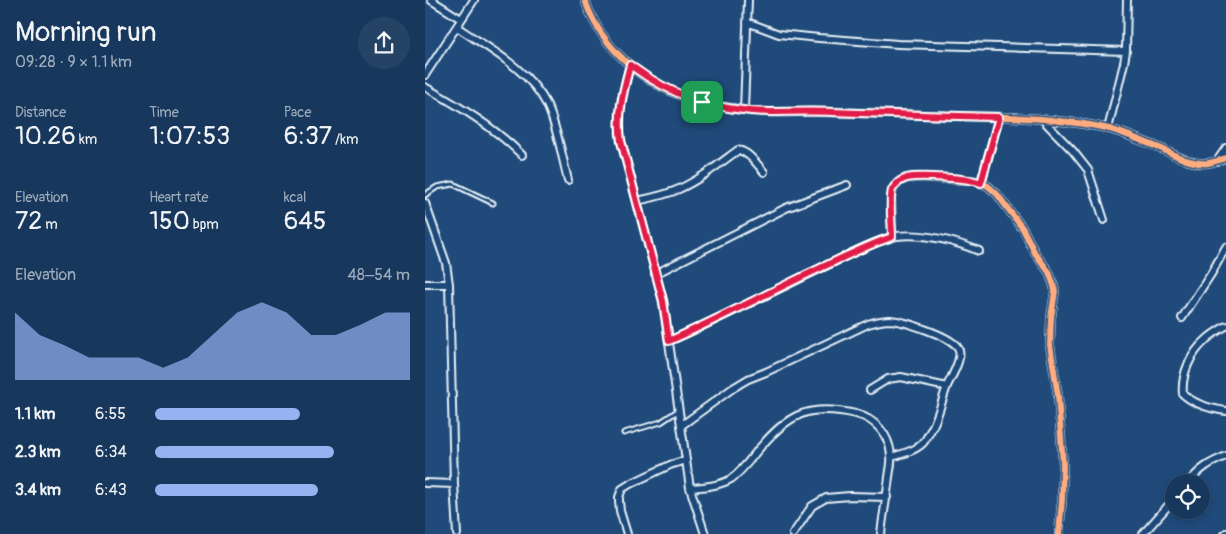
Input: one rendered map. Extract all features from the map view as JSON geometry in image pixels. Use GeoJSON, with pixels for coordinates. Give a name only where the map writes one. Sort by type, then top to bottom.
{"type":"FeatureCollection","features":[{"type":"Feature","properties":{"kind":"street"},"geometry":{"type":"LineString","coordinates":[[431,0],[461,19]]}},
{"type":"Feature","properties":{"kind":"street"},"geometry":{"type":"LineString","coordinates":[[425,75],[474,0]]}},
{"type":"Feature","properties":{"kind":"street"},"geometry":{"type":"LineString","coordinates":[[585,0],[604,38],[630,65],[644,76],[665,88],[687,98],[721,107],[767,112],[813,111],[999,117],[1059,121],[1108,129],[1188,161],[1207,163],[1226,158]]}},
{"type":"Feature","properties":{"kind":"street"},"geometry":{"type":"LineString","coordinates":[[744,110],[748,0]]}},
{"type":"Feature","properties":{"kind":"street"},"geometry":{"type":"LineString","coordinates":[[1108,129],[1124,63],[1127,0]]}},
{"type":"Feature","properties":{"kind":"street"},"geometry":{"type":"LineString","coordinates":[[747,22],[779,34],[819,38],[898,44],[1125,51]]}},
{"type":"Feature","properties":{"kind":"street"},"geometry":{"type":"LineString","coordinates":[[457,27],[512,65],[538,90],[551,115],[568,180]]}},
{"type":"Feature","properties":{"kind":"street"},"geometry":{"type":"LineString","coordinates":[[630,65],[620,108],[619,130],[663,301],[690,488],[705,534]]}},
{"type":"Feature","properties":{"kind":"street"},"geometry":{"type":"LineString","coordinates":[[425,87],[486,125],[507,140],[522,155]]}},
{"type":"Feature","properties":{"kind":"street"},"geometry":{"type":"LineString","coordinates":[[981,183],[999,117]]}},
{"type":"Feature","properties":{"kind":"street"},"geometry":{"type":"LineString","coordinates":[[1043,120],[1073,151],[1088,170],[1104,220]]}},
{"type":"Feature","properties":{"kind":"street"},"geometry":{"type":"LineString","coordinates":[[1217,161],[1226,148]]}},
{"type":"Feature","properties":{"kind":"street"},"geometry":{"type":"LineString","coordinates":[[637,201],[667,194],[687,185],[738,150],[746,154],[764,172]]}},
{"type":"Feature","properties":{"kind":"street"},"geometry":{"type":"LineString","coordinates":[[892,237],[891,198],[893,189],[900,181],[906,178],[921,176],[977,181],[997,194],[1023,229],[1037,257],[1049,272],[1055,286],[1050,345],[1058,396],[1063,465],[1059,534]]}},
{"type":"Feature","properties":{"kind":"street"},"geometry":{"type":"LineString","coordinates":[[655,274],[786,208],[847,185]]}},
{"type":"Feature","properties":{"kind":"street"},"geometry":{"type":"LineString","coordinates":[[425,203],[446,263],[449,284],[457,534]]}},
{"type":"Feature","properties":{"kind":"street"},"geometry":{"type":"LineString","coordinates":[[669,341],[830,264],[892,237],[909,235],[946,240],[979,251]]}},
{"type":"Feature","properties":{"kind":"street"},"geometry":{"type":"LineString","coordinates":[[1182,318],[1226,247]]}},
{"type":"Feature","properties":{"kind":"street"},"geometry":{"type":"LineString","coordinates":[[425,284],[449,284]]}},
{"type":"Feature","properties":{"kind":"street"},"geometry":{"type":"LineString","coordinates":[[681,425],[748,379],[867,324],[890,320],[919,327],[949,340],[959,350],[959,358],[934,425],[922,443],[913,450],[891,457]]}},
{"type":"Feature","properties":{"kind":"street"},"geometry":{"type":"LineString","coordinates":[[1226,326],[1205,340],[1196,350],[1185,372],[1183,386],[1183,394],[1192,401],[1226,411]]}},
{"type":"Feature","properties":{"kind":"street"},"geometry":{"type":"LineString","coordinates":[[870,390],[888,379],[901,377],[947,387]]}},
{"type":"Feature","properties":{"kind":"street"},"geometry":{"type":"LineString","coordinates":[[690,488],[704,487],[732,478],[773,433],[796,416],[815,410],[841,411],[876,423],[887,440],[891,457],[881,534]]}},
{"type":"Feature","properties":{"kind":"street"},"geometry":{"type":"LineString","coordinates":[[1197,474],[1208,464],[1226,456]]}},
{"type":"Feature","properties":{"kind":"street"},"geometry":{"type":"LineString","coordinates":[[627,534],[620,511],[619,497],[622,489],[670,465],[686,460]]}},
{"type":"Feature","properties":{"kind":"street"},"geometry":{"type":"LineString","coordinates":[[425,483],[454,484]]}},
{"type":"Feature","properties":{"kind":"street"},"geometry":{"type":"LineString","coordinates":[[793,534],[812,506],[819,500],[826,498],[887,497]]}},
{"type":"Feature","properties":{"kind":"street"},"geometry":{"type":"LineString","coordinates":[[1143,534],[1165,509]]}},
{"type":"Feature","properties":{"kind":"lane"},"geometry":{"type":"LineString","coordinates":[[425,195],[437,187],[453,184],[493,204]]}},
{"type":"Feature","properties":{"kind":"lane"},"geometry":{"type":"LineString","coordinates":[[624,433],[661,422],[679,410]]}},
{"type":"Feature","properties":{"kind":"cycle path"},"geometry":{"type":"LineString","coordinates":[[585,0],[592,17],[612,48],[639,73],[671,91],[707,104],[766,112],[1048,119],[1088,124],[1109,129],[1196,163],[1208,163],[1226,158]]}},
{"type":"Feature","properties":{"kind":"cycle path"},"geometry":{"type":"LineString","coordinates":[[892,237],[891,198],[893,189],[900,181],[906,178],[921,177],[977,181],[988,186],[997,194],[1023,229],[1035,253],[1049,272],[1055,291],[1050,345],[1058,396],[1063,465],[1059,534]]}},
{"type":"Feature","properties":{"kind":"route"},"geometry":{"type":"LineString","coordinates":[[630,65],[644,76],[665,88],[687,98],[702,102],[721,107],[767,112],[813,111],[999,117],[981,183],[954,178],[921,176],[906,178],[900,181],[893,189],[891,198],[892,237],[868,246],[669,341],[663,301],[619,130],[620,108],[630,65]]}}]}
